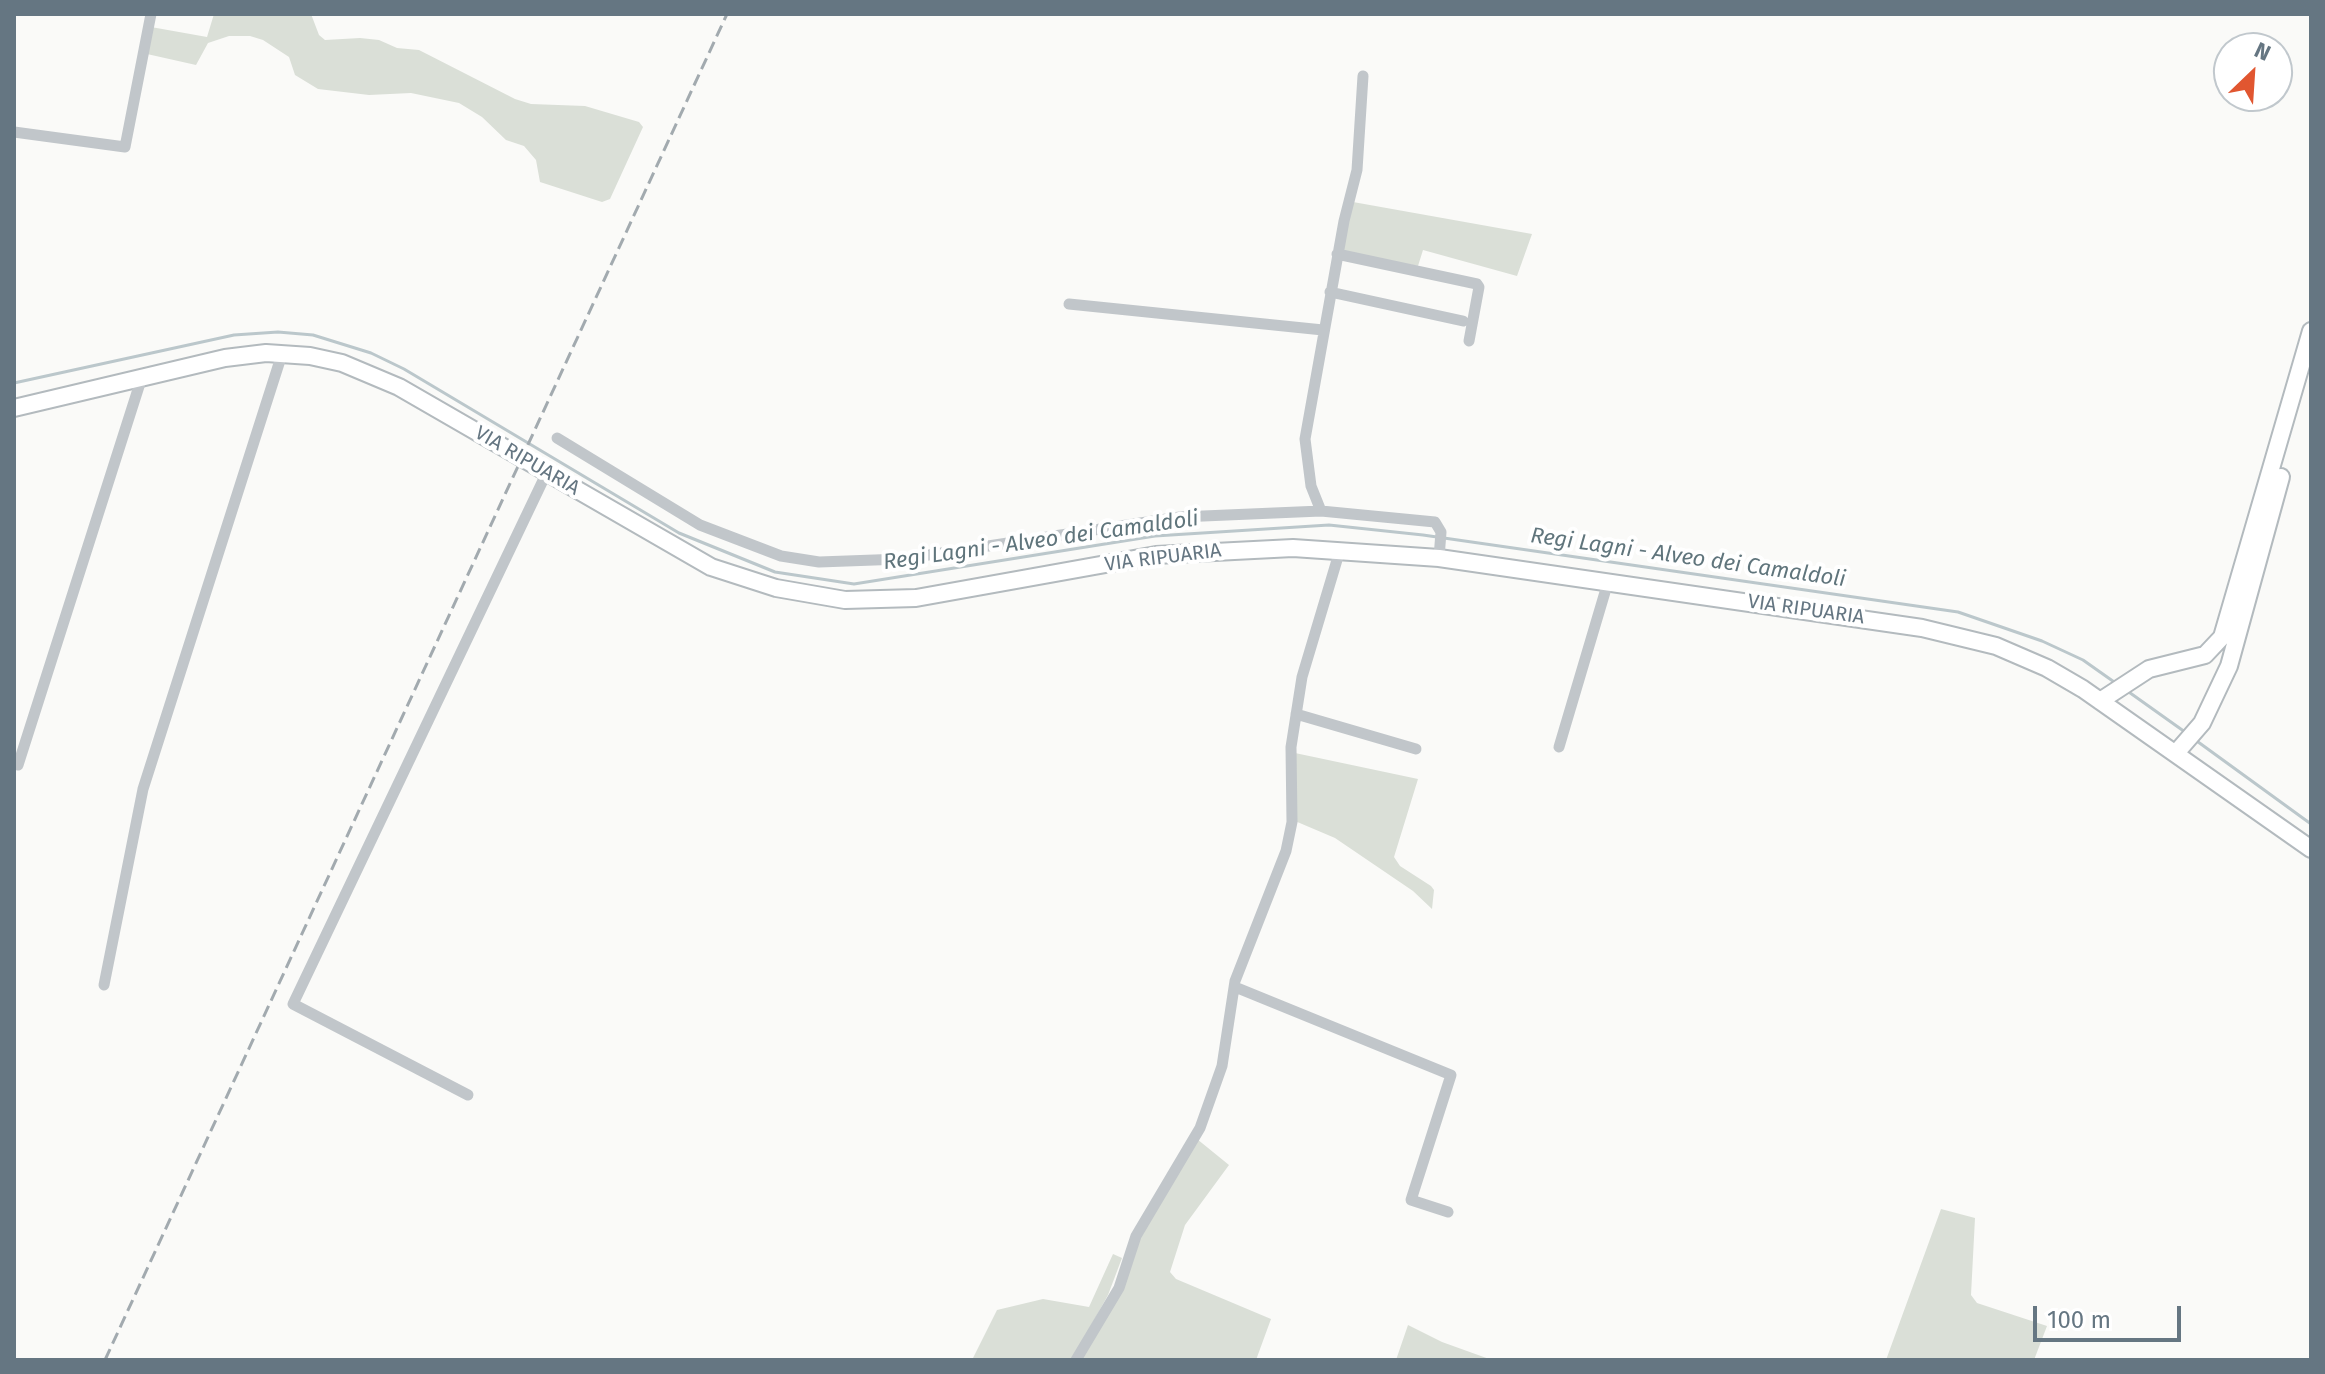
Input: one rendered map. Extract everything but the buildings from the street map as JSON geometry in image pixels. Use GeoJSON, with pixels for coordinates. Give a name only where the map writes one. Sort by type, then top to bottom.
{"type":"FeatureCollection","features":[{"type":"Feature","properties":{"kind":"street"},"geometry":{"type":"LineString","coordinates":[[14,132],[125,147],[151,14]]}},
{"type":"Feature","properties":{"kind":"street"},"geometry":{"type":"LineString","coordinates":[[1321,511],[1311,486],[1305,439],[1337,254],[1357,170],[1363,76]]}},
{"type":"Feature","properties":{"kind":"street"},"geometry":{"type":"LineString","coordinates":[[1337,254],[1477,284],[1469,341]]}},
{"type":"Feature","properties":{"kind":"street"},"geometry":{"type":"LineString","coordinates":[[1330,292],[1463,321]]}},
{"type":"Feature","properties":{"kind":"street"},"geometry":{"type":"LineString","coordinates":[[1069,304],[1323,330]]}},
{"type":"Feature","properties":{"kind":"street"},"geometry":{"type":"LineString","coordinates":[[2105,698],[2134,678],[2164,663],[2205,655],[2222,637],[2311,331]]}},
{"type":"Feature","properties":{"kind":"street"},"geometry":{"type":"LineString","coordinates":[[104,985],[143,789],[282,354]]}},
{"type":"Feature","properties":{"kind":"street","name":"VIA RIPUARIA"},"geometry":{"type":"LineString","coordinates":[[14,408],[225,358],[282,354],[310,356],[365,371],[711,567],[776,588],[845,600],[916,598],[1156,555],[1249,549],[1440,552],[1608,582],[1965,636],[2047,668],[2105,698],[2311,849]]}},
{"type":"Feature","properties":{"kind":"street"},"geometry":{"type":"LineString","coordinates":[[2176,753],[2198,729],[2234,651],[2311,367]]}},
{"type":"Feature","properties":{"kind":"street"},"geometry":{"type":"LineString","coordinates":[[18,765],[141,380]]}},
{"type":"Feature","properties":{"kind":"street"},"geometry":{"type":"LineString","coordinates":[[557,438],[700,525],[781,556],[826,562],[902,559],[1180,517],[1321,511],[1435,522],[1441,532],[1440,552]]}},
{"type":"Feature","properties":{"kind":"street"},"geometry":{"type":"LineString","coordinates":[[468,1095],[293,1004],[547,472]]}},
{"type":"Feature","properties":{"kind":"street"},"geometry":{"type":"LineString","coordinates":[[1076,1360],[1119,1288],[1136,1236],[1200,1128],[1222,1066],[1235,987],[1286,851],[1292,822],[1291,747],[1302,677],[1340,550]]}},
{"type":"Feature","properties":{"kind":"street"},"geometry":{"type":"LineString","coordinates":[[1559,747],[1608,582]]}},
{"type":"Feature","properties":{"kind":"street"},"geometry":{"type":"LineString","coordinates":[[1296,714],[1416,749]]}},
{"type":"Feature","properties":{"kind":"street"},"geometry":{"type":"LineString","coordinates":[[1235,987],[1451,1075],[1411,1200],[1448,1212]]}},
{"type":"Feature","properties":{"kind":"shaded area"},"geometry":{"type":"Polygon","coordinates":[[[214,14],[311,14],[319,35],[325,40],[379,40],[397,48],[419,50],[515,99],[531,104],[585,106],[639,122],[643,127],[610,199],[602,202],[540,182],[536,160],[524,146],[506,140],[482,117],[459,103],[411,93],[369,95],[318,89],[295,75],[289,57],[263,40],[250,36],[229,36],[208,43],[196,65],[147,54],[151,27],[207,37],[214,14]]]}},
{"type":"Feature","properties":{"kind":"shaded area"},"geometry":{"type":"Polygon","coordinates":[[[1353,202],[1532,234],[1517,276],[1423,250],[1418,266],[1342,252],[1353,202]]]}},
{"type":"Feature","properties":{"kind":"shaded area"},"geometry":{"type":"Polygon","coordinates":[[[1295,753],[1418,779],[1394,857],[1400,866],[1434,890],[1432,909],[1413,891],[1335,838],[1295,821],[1295,753]]]}},
{"type":"Feature","properties":{"kind":"shaded area"},"geometry":{"type":"Polygon","coordinates":[[[1197,1139],[1229,1165],[1185,1225],[1170,1272],[1176,1279],[1271,1319],[1256,1360],[1079,1360],[1146,1224],[1197,1139]]]}},
{"type":"Feature","properties":{"kind":"shaded area"},"geometry":{"type":"Polygon","coordinates":[[[1941,1209],[1975,1218],[1971,1295],[1977,1303],[2047,1326],[2034,1360],[1886,1360],[1941,1209]]]}},
{"type":"Feature","properties":{"kind":"shaded area"},"geometry":{"type":"Polygon","coordinates":[[[1113,1254],[1122,1258],[1108,1295],[1072,1360],[972,1360],[997,1310],[1043,1299],[1089,1307],[1113,1254]]]}},
{"type":"Feature","properties":{"kind":"shaded area"},"geometry":{"type":"Polygon","coordinates":[[[1408,1325],[1442,1342],[1492,1360],[1396,1360],[1408,1325]]]}},
{"type":"Feature","properties":{"kind":"waterway","name":"Regi Lagni - Alveo dei Camaldoli"},"geometry":{"type":"LineString","coordinates":[[14,383],[234,335],[278,332],[313,335],[371,353],[404,369],[679,533],[775,572],[854,584],[1155,536],[1329,525],[1423,535],[1958,612],[2042,641],[2083,660],[2117,684]]}},
{"type":"Feature","properties":{"kind":"waterway","name":"Regi Lagni - Alveo dei Camaldoli"},"geometry":{"type":"LineString","coordinates":[[2126,690],[2185,732]]}},
{"type":"Feature","properties":{"kind":"waterway","name":"Regi Lagni - Alveo dei Camaldoli"},"geometry":{"type":"LineString","coordinates":[[2194,739],[2311,824]]}},
{"type":"Feature","properties":{"kind":"railway"},"geometry":{"type":"LineString","coordinates":[[105,1360],[727,14]]}}]}
